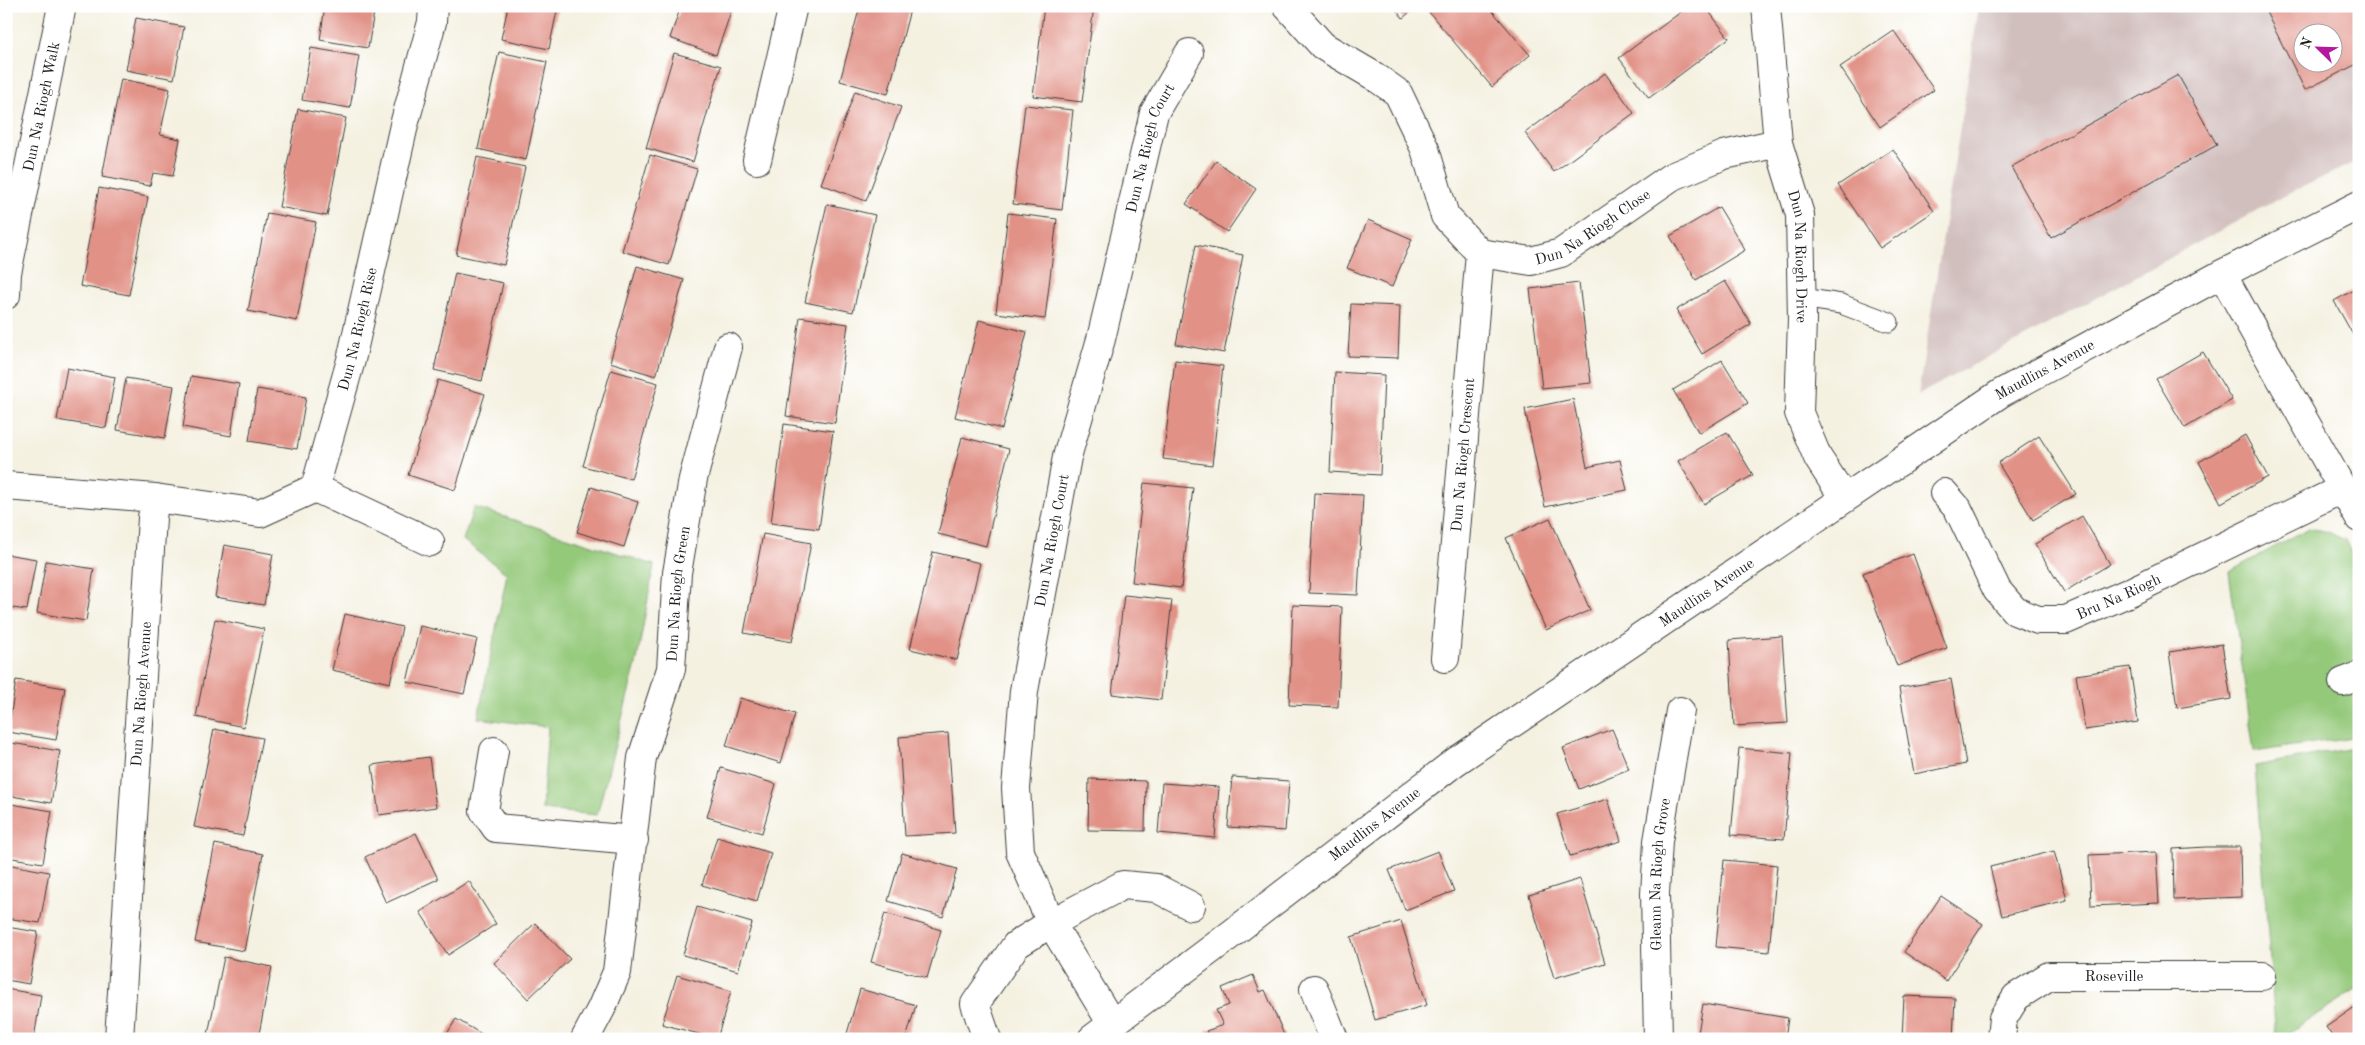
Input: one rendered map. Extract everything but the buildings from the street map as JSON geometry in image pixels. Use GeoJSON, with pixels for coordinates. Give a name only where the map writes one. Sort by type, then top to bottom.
{"type":"FeatureCollection","features":[{"type":"Feature","properties":{"kind":"street","name":"Dun Na Riogh Walk"},"geometry":{"type":"LineString","coordinates":[[6,295],[7,273],[62,6]]}},
{"type":"Feature","properties":{"kind":"street","name":"Dun Na Riogh Rise"},"geometry":{"type":"LineString","coordinates":[[315,488],[351,360],[404,125],[432,22],[433,6]]}},
{"type":"Feature","properties":{"kind":"street"},"geometry":{"type":"LineString","coordinates":[[757,160],[793,6]]}},
{"type":"Feature","properties":{"kind":"street"},"geometry":{"type":"LineString","coordinates":[[1287,6],[1323,46],[1374,76],[1398,93],[1425,149],[1445,216],[1480,253]]}},
{"type":"Feature","properties":{"kind":"street","name":"Dun Na Riogh Drive"},"geometry":{"type":"LineString","coordinates":[[1766,6],[1778,143],[1800,214],[1802,298],[1799,414],[1818,458],[1844,498]]}},
{"type":"Feature","properties":{"kind":"street","name":"Dun Na Riogh Court"},"geometry":{"type":"LineString","coordinates":[[1102,1031],[1020,852],[1016,788],[1024,691],[1067,457],[1101,339],[1154,113],[1189,53]]}},
{"type":"Feature","properties":{"kind":"street","name":"Dun Na Riogh Close"},"geometry":{"type":"LineString","coordinates":[[1480,253],[1531,261],[1561,253],[1671,177],[1724,155],[1778,143]]}},
{"type":"Feature","properties":{"kind":"street","name":"Maudlins Avenue"},"geometry":{"type":"LineString","coordinates":[[1102,1031],[1455,762],[2001,392],[2222,274],[2359,205]]}},
{"type":"Feature","properties":{"kind":"street","name":"Dun Na Riogh Crescent"},"geometry":{"type":"LineString","coordinates":[[1445,658],[1480,253]]}},
{"type":"Feature","properties":{"kind":"street"},"geometry":{"type":"LineString","coordinates":[[2222,274],[2359,518]]}},
{"type":"Feature","properties":{"kind":"street","name":"Dun Na Riogh Green"},"geometry":{"type":"LineString","coordinates":[[585,1039],[601,1009],[617,972],[634,840],[642,758],[671,669],[677,573],[693,479],[728,347]]}},
{"type":"Feature","properties":{"kind":"street"},"geometry":{"type":"LineString","coordinates":[[6,486],[155,498],[260,513],[315,488],[430,542]]}},
{"type":"Feature","properties":{"kind":"street","name":"Bru Na Riogh"},"geometry":{"type":"LineString","coordinates":[[1944,492],[1958,509],[1997,590],[2015,611],[2038,620],[2066,620],[2130,592],[2342,489]]}},
{"type":"Feature","properties":{"kind":"street","name":"Dun Na Riogh Avenue"},"geometry":{"type":"LineString","coordinates":[[119,1039],[152,518],[155,498]]}},
{"type":"Feature","properties":{"kind":"street","name":"Gleann Na Riogh Grove"},"geometry":{"type":"LineString","coordinates":[[1658,1039],[1655,894],[1658,841],[1680,711]]}},
{"type":"Feature","properties":{"kind":"street"},"geometry":{"type":"LineString","coordinates":[[494,751],[484,811],[496,828],[634,840]]}},
{"type":"Feature","properties":{"kind":"street"},"geometry":{"type":"LineString","coordinates":[[987,1039],[975,1004],[1016,945],[1051,923],[1122,886],[1156,888],[1191,906]]}},
{"type":"Feature","properties":{"kind":"street","name":"Roseville"},"geometry":{"type":"LineString","coordinates":[[2001,1039],[2003,1018],[2016,997],[2049,976],[2262,976]]}},
{"type":"Feature","properties":{"kind":"street"},"geometry":{"type":"LineString","coordinates":[[1314,989],[1334,1039]]}},
{"type":"Feature","properties":{"kind":"lane"},"geometry":{"type":"LineString","coordinates":[[1802,298],[1841,304],[1889,322]]}},
{"type":"Feature","properties":{"kind":"shaded area"},"geometry":{"type":"Polygon","coordinates":[[[1979,6],[2359,6],[2359,160],[2280,198],[1918,395],[1979,6]]]}},
{"type":"Feature","properties":{"kind":"green space"},"geometry":{"type":"Polygon","coordinates":[[[474,507],[654,565],[637,660],[597,815],[542,810],[548,727],[478,718],[507,574],[463,540],[474,507]]]}},
{"type":"Feature","properties":{"kind":"green space"},"geometry":{"type":"Polygon","coordinates":[[[2309,528],[2328,532],[2345,540],[2359,570],[2359,736],[2254,752],[2229,572],[2309,528]]]}},
{"type":"Feature","properties":{"kind":"green space"},"geometry":{"type":"Polygon","coordinates":[[[2359,747],[2359,988],[2279,1039],[2276,1039],[2255,766],[2359,747]]]}}]}
